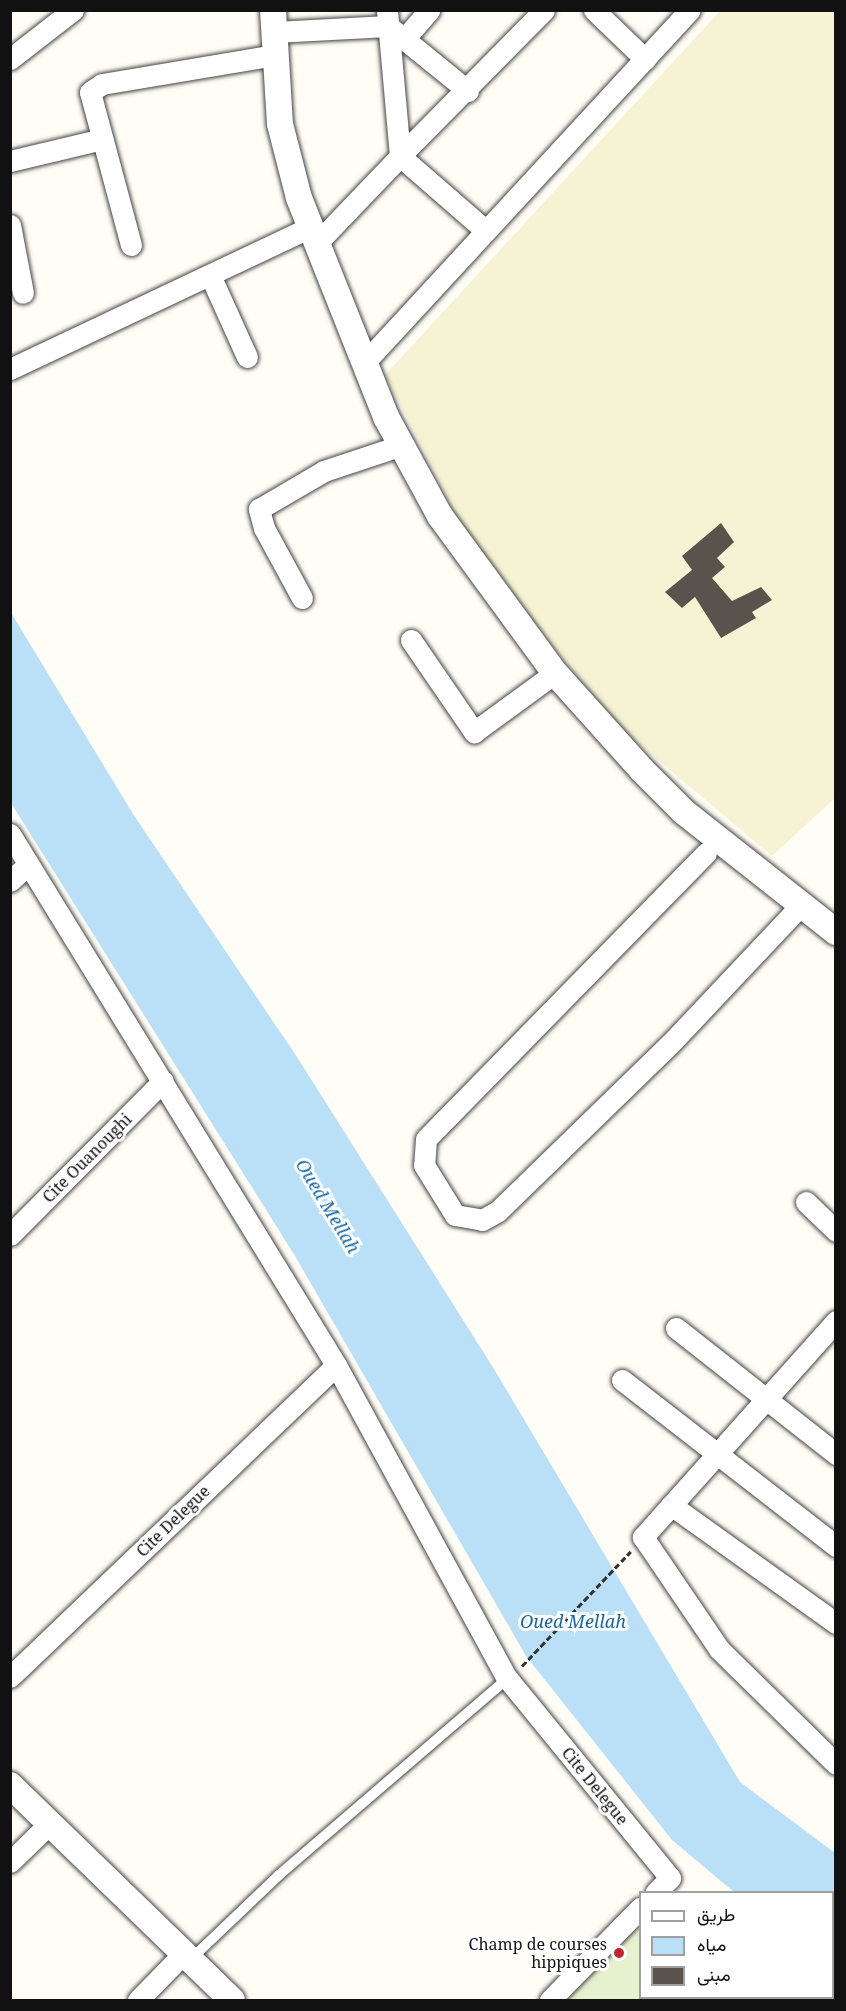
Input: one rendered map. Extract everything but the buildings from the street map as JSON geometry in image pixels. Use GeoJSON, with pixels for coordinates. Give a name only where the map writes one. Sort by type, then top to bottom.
{"type":"FeatureCollection","features":[{"type":"Feature","properties":{"kind":"street"},"geometry":{"type":"LineString","coordinates":[[10,59],[73,10]]}},
{"type":"Feature","properties":{"kind":"street"},"geometry":{"type":"LineString","coordinates":[[131,244],[90,92],[97,85],[274,32],[393,25],[429,10]]}},
{"type":"Feature","properties":{"kind":"street"},"geometry":{"type":"LineString","coordinates":[[10,369],[210,275],[314,235],[468,91],[544,10]]}},
{"type":"Feature","properties":{"kind":"street"},"geometry":{"type":"LineString","coordinates":[[594,10],[645,59]]}},
{"type":"Feature","properties":{"kind":"street"},"geometry":{"type":"LineString","coordinates":[[365,362],[690,10]]}},
{"type":"Feature","properties":{"kind":"street"},"geometry":{"type":"LineString","coordinates":[[393,25],[468,91]]}},
{"type":"Feature","properties":{"kind":"street"},"geometry":{"type":"LineString","coordinates":[[393,25],[400,156],[485,231]]}},
{"type":"Feature","properties":{"kind":"street"},"geometry":{"type":"LineString","coordinates":[[274,32],[280,124],[314,235],[399,446],[462,550],[555,673],[684,812],[800,906],[836,932]]}},
{"type":"Feature","properties":{"kind":"street"},"geometry":{"type":"LineString","coordinates":[[10,161],[102,139]]}},
{"type":"Feature","properties":{"kind":"street"},"geometry":{"type":"LineString","coordinates":[[10,225],[23,293]]}},
{"type":"Feature","properties":{"kind":"street"},"geometry":{"type":"LineString","coordinates":[[210,275],[247,357]]}},
{"type":"Feature","properties":{"kind":"street"},"geometry":{"type":"LineString","coordinates":[[302,598],[264,528],[259,509],[324,471],[399,446]]}},
{"type":"Feature","properties":{"kind":"street"},"geometry":{"type":"LineString","coordinates":[[411,640],[474,732],[555,673]]}},
{"type":"Feature","properties":{"kind":"street"},"geometry":{"type":"LineString","coordinates":[[10,834],[336,1365],[511,1675]]}},
{"type":"Feature","properties":{"kind":"street"},"geometry":{"type":"LineString","coordinates":[[706,853],[426,1139],[424,1165],[455,1215],[482,1220],[498,1211],[670,1044],[800,906]]}},
{"type":"Feature","properties":{"kind":"street"},"geometry":{"type":"LineString","coordinates":[[10,881],[29,864]]}},
{"type":"Feature","properties":{"kind":"street","name":"Cite Ouanoughi"},"geometry":{"type":"LineString","coordinates":[[10,1235],[163,1081]]}},
{"type":"Feature","properties":{"kind":"street"},"geometry":{"type":"LineString","coordinates":[[806,1202],[836,1231]]}},
{"type":"Feature","properties":{"kind":"street"},"geometry":{"type":"LineString","coordinates":[[834,1324],[762,1399],[641,1540],[719,1649],[836,1764]]}},
{"type":"Feature","properties":{"kind":"street"},"geometry":{"type":"LineString","coordinates":[[676,1328],[762,1399],[836,1454]]}},
{"type":"Feature","properties":{"kind":"street","name":"Cite Delegue"},"geometry":{"type":"LineString","coordinates":[[10,1677],[336,1365]]}},
{"type":"Feature","properties":{"kind":"street"},"geometry":{"type":"LineString","coordinates":[[622,1380],[836,1546]]}},
{"type":"Feature","properties":{"kind":"street"},"geometry":{"type":"LineString","coordinates":[[671,1505],[836,1623]]}},
{"type":"Feature","properties":{"kind":"street","name":"Cite Delegue"},"geometry":{"type":"LineString","coordinates":[[511,1675],[670,1878],[658,1891]]}},
{"type":"Feature","properties":{"kind":"street"},"geometry":{"type":"LineString","coordinates":[[10,1785],[232,2001]]}},
{"type":"Feature","properties":{"kind":"street"},"geometry":{"type":"LineString","coordinates":[[10,1862],[50,1823]]}},
{"type":"Feature","properties":{"kind":"street"},"geometry":{"type":"LineString","coordinates":[[550,2001],[639,1909]]}},
{"type":"Feature","properties":{"kind":"street"},"geometry":{"type":"LineString","coordinates":[[138,2001],[187,1957]]}},
{"type":"Feature","properties":{"kind":"lane"},"geometry":{"type":"LineString","coordinates":[[187,1957],[511,1675]]}},
{"type":"Feature","properties":{"kind":"path"},"geometry":{"type":"LineString","coordinates":[[511,1675],[641,1540]]}},
{"type":"Feature","properties":{"kind":"shaded area"},"geometry":{"type":"Polygon","coordinates":[[[720,11],[835,11],[835,798],[772,856],[620,728],[557,651],[458,519],[385,375],[720,11]]]}},
{"type":"Feature","properties":{"kind":"green space","name":"Champ de courses hippiques"},"geometry":{"type":"Polygon","coordinates":[[[639,1909],[639,1999],[819,2000],[551,2000],[639,1909]]]}},
{"type":"Feature","properties":{"kind":"water","name":"Oued Mellah"},"geometry":{"type":"Polygon","coordinates":[[[10,611],[133,814],[297,1057],[494,1369],[740,1782],[835,1853],[835,1961],[834,1891],[733,1891],[672,1840],[526,1656],[295,1256],[11,803],[10,611]]]}},
{"type":"Feature","properties":{"kind":"place","name":"Champ de courses hippiques"},"geometry":{"type":"Point","coordinates":[619,1953]}}]}
